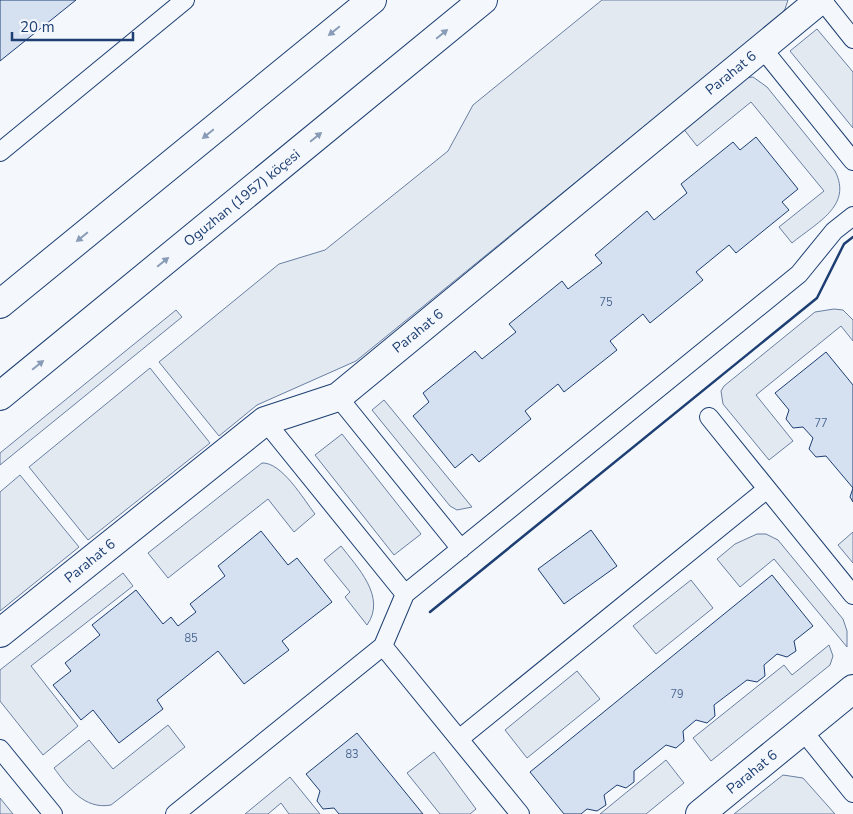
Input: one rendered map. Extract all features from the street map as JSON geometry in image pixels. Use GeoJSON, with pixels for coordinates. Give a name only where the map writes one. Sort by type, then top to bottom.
{"type":"FeatureCollection","features":[{"type":"Feature","properties":{"kind":"street"},"geometry":{"type":"LineString","coordinates":[[0,304],[372,0]]}},
{"type":"Feature","properties":{"kind":"street","name":"Oguzhan (1957) köçesi"},"geometry":{"type":"LineString","coordinates":[[0,396],[483,0]]}},
{"type":"Feature","properties":{"kind":"street","name":"Parahat 6"},"geometry":{"type":"LineString","coordinates":[[0,633],[265,421],[338,397],[821,0]]}},
{"type":"Feature","properties":{"kind":"street","name":"Parahat 6"},"geometry":{"type":"LineString","coordinates":[[700,814],[853,689]]}},
{"type":"Feature","properties":{"kind":"lane"},"geometry":{"type":"LineString","coordinates":[[821,0],[853,39]]}},
{"type":"Feature","properties":{"kind":"lane"},"geometry":{"type":"LineString","coordinates":[[0,152],[175,3]]}},
{"type":"Feature","properties":{"kind":"lane"},"geometry":{"type":"LineString","coordinates":[[762,48],[853,161]]}},
{"type":"Feature","properties":{"kind":"lane"},"geometry":{"type":"LineString","coordinates":[[176,814],[383,646],[405,594],[799,274],[834,231],[853,216]]}},
{"type":"Feature","properties":{"kind":"lane"},"geometry":{"type":"LineString","coordinates":[[338,397],[461,549]]}},
{"type":"Feature","properties":{"kind":"lane"},"geometry":{"type":"LineString","coordinates":[[709,418],[853,595]]}},
{"type":"Feature","properties":{"kind":"lane"},"geometry":{"type":"LineString","coordinates":[[265,421],[405,594]]}},
{"type":"Feature","properties":{"kind":"lane"},"geometry":{"type":"LineString","coordinates":[[459,739],[767,489]]}},
{"type":"Feature","properties":{"kind":"lane"},"geometry":{"type":"LineString","coordinates":[[383,646],[520,814]]}},
{"type":"Feature","properties":{"kind":"lane"},"geometry":{"type":"LineString","coordinates":[[803,730],[853,793]]}},
{"type":"Feature","properties":{"kind":"lane"},"geometry":{"type":"LineString","coordinates":[[0,750],[52,814]]}},
{"type":"Feature","properties":{"kind":"shaded area"},"geometry":{"type":"Polygon","coordinates":[[[602,0],[788,0],[781,15],[356,361],[257,405],[219,436],[159,362],[279,264],[325,250],[448,151],[473,105],[602,0]]]}},
{"type":"Feature","properties":{"kind":"shaded area"},"geometry":{"type":"Polygon","coordinates":[[[817,29],[853,72],[853,128],[790,51],[817,29]]]}},
{"type":"Feature","properties":{"kind":"shaded area"},"geometry":{"type":"Polygon","coordinates":[[[753,77],[767,87],[835,171],[839,183],[839,194],[836,204],[829,213],[792,243],[779,227],[824,191],[751,102],[697,146],[682,127],[745,78],[753,77]]]}},
{"type":"Feature","properties":{"kind":"shaded area"},"geometry":{"type":"Polygon","coordinates":[[[834,309],[843,310],[853,320],[853,341],[841,326],[756,395],[793,441],[769,460],[723,404],[721,391],[724,386],[815,312],[834,309]]]}},
{"type":"Feature","properties":{"kind":"shaded area"},"geometry":{"type":"Polygon","coordinates":[[[176,310],[182,317],[0,465],[0,453],[176,310]]]}},
{"type":"Feature","properties":{"kind":"shaded area"},"geometry":{"type":"Polygon","coordinates":[[[150,368],[210,443],[88,540],[29,467],[150,368]]]}},
{"type":"Feature","properties":{"kind":"shaded area"},"geometry":{"type":"Polygon","coordinates":[[[384,400],[472,507],[457,510],[450,506],[372,410],[384,400]]]}},
{"type":"Feature","properties":{"kind":"shaded area"},"geometry":{"type":"Polygon","coordinates":[[[342,434],[421,534],[394,555],[315,455],[342,434]]]}},
{"type":"Feature","properties":{"kind":"shaded area"},"geometry":{"type":"Polygon","coordinates":[[[262,463],[270,464],[285,475],[315,514],[294,532],[268,499],[168,578],[148,553],[262,463]]]}},
{"type":"Feature","properties":{"kind":"shaded area"},"geometry":{"type":"Polygon","coordinates":[[[20,475],[79,547],[0,611],[0,492],[20,475]]]}},
{"type":"Feature","properties":{"kind":"shaded area"},"geometry":{"type":"Polygon","coordinates":[[[853,532],[853,563],[838,545],[853,532]]]}},
{"type":"Feature","properties":{"kind":"shaded area"},"geometry":{"type":"Polygon","coordinates":[[[757,534],[766,534],[778,540],[843,619],[847,631],[847,647],[774,559],[740,587],[717,559],[735,544],[757,534]]]}},
{"type":"Feature","properties":{"kind":"shaded area"},"geometry":{"type":"Polygon","coordinates":[[[341,546],[362,573],[372,593],[374,604],[367,625],[345,597],[350,592],[324,560],[341,546]]]}},
{"type":"Feature","properties":{"kind":"shaded area"},"geometry":{"type":"Polygon","coordinates":[[[123,573],[133,586],[31,666],[78,726],[43,755],[0,701],[0,670],[123,573]]]}},
{"type":"Feature","properties":{"kind":"shaded area"},"geometry":{"type":"Polygon","coordinates":[[[691,580],[713,608],[656,654],[633,626],[691,580]]]}},
{"type":"Feature","properties":{"kind":"shaded area"},"geometry":{"type":"Polygon","coordinates":[[[829,645],[833,656],[830,665],[711,761],[693,738],[784,665],[792,675],[829,645]]]}},
{"type":"Feature","properties":{"kind":"shaded area"},"geometry":{"type":"Polygon","coordinates":[[[577,671],[600,699],[527,758],[505,730],[577,671]]]}},
{"type":"Feature","properties":{"kind":"shaded area"},"geometry":{"type":"Polygon","coordinates":[[[168,725],[185,747],[111,805],[101,806],[93,804],[78,796],[54,768],[89,740],[113,769],[168,725]]]}},
{"type":"Feature","properties":{"kind":"shaded area"},"geometry":{"type":"Polygon","coordinates":[[[434,752],[476,809],[470,814],[440,814],[407,773],[434,752]]]}},
{"type":"Feature","properties":{"kind":"shaded area"},"geometry":{"type":"Polygon","coordinates":[[[666,760],[684,783],[646,814],[600,814],[666,760]]]}},
{"type":"Feature","properties":{"kind":"shaded area"},"geometry":{"type":"Polygon","coordinates":[[[783,775],[803,778],[835,814],[734,814],[783,775]]]}},
{"type":"Feature","properties":{"kind":"shaded area"},"geometry":{"type":"Polygon","coordinates":[[[290,777],[320,814],[289,814],[281,803],[268,814],[245,814],[290,777]]]}},
{"type":"Feature","properties":{"kind":"shaded area"},"geometry":{"type":"Polygon","coordinates":[[[0,798],[13,814],[0,814],[0,798]]]}},
{"type":"Feature","properties":{"kind":"building"},"geometry":{"type":"Polygon","coordinates":[[[0,0],[76,0],[0,61],[0,0]]]}},
{"type":"Feature","properties":{"kind":"building"},"geometry":{"type":"Polygon","coordinates":[[[756,137],[798,189],[782,202],[789,210],[736,253],[729,245],[696,272],[703,280],[650,323],[643,314],[610,341],[617,350],[564,392],[558,384],[525,411],[531,419],[479,462],[472,454],[455,468],[413,416],[429,402],[423,393],[475,351],[482,359],[516,332],[509,324],[562,281],[568,289],[602,263],[595,255],[647,211],[654,220],[687,193],[681,184],[733,142],[740,150],[756,137]]]}},
{"type":"Feature","properties":{"kind":"building"},"geometry":{"type":"Polygon","coordinates":[[[826,352],[853,385],[853,488],[826,456],[816,457],[809,449],[813,438],[803,427],[793,428],[786,419],[789,410],[775,393],[826,352]]]}},
{"type":"Feature","properties":{"kind":"building"},"geometry":{"type":"Polygon","coordinates":[[[853,488],[853,502],[850,497],[853,488]]]}},
{"type":"Feature","properties":{"kind":"building"},"geometry":{"type":"Polygon","coordinates":[[[591,530],[617,566],[564,604],[538,569],[591,530]]]}},
{"type":"Feature","properties":{"kind":"building"},"geometry":{"type":"Polygon","coordinates":[[[261,531],[288,565],[297,558],[332,602],[282,641],[289,650],[244,684],[218,651],[157,700],[163,709],[119,743],[93,710],[81,720],[53,685],[71,671],[65,663],[100,635],[92,625],[136,590],[163,624],[171,617],[178,626],[196,612],[190,604],[225,576],[218,566],[261,531]]]}},
{"type":"Feature","properties":{"kind":"building"},"geometry":{"type":"Polygon","coordinates":[[[772,575],[813,626],[794,641],[796,651],[787,657],[777,654],[764,665],[765,676],[757,682],[747,680],[714,705],[715,716],[707,723],[696,720],[683,731],[684,741],[676,748],[666,745],[634,771],[634,782],[626,788],[617,785],[604,795],[606,805],[597,811],[587,809],[581,814],[564,814],[530,772],[772,575]]]}},
{"type":"Feature","properties":{"kind":"building"},"geometry":{"type":"Polygon","coordinates":[[[357,733],[423,814],[339,814],[334,808],[323,809],[317,801],[320,791],[306,774],[357,733]]]}},
{"type":"Feature","properties":{"kind":"wall"},"geometry":{"type":"LineString","coordinates":[[430,612],[817,298],[844,244],[853,237]]}}]}
